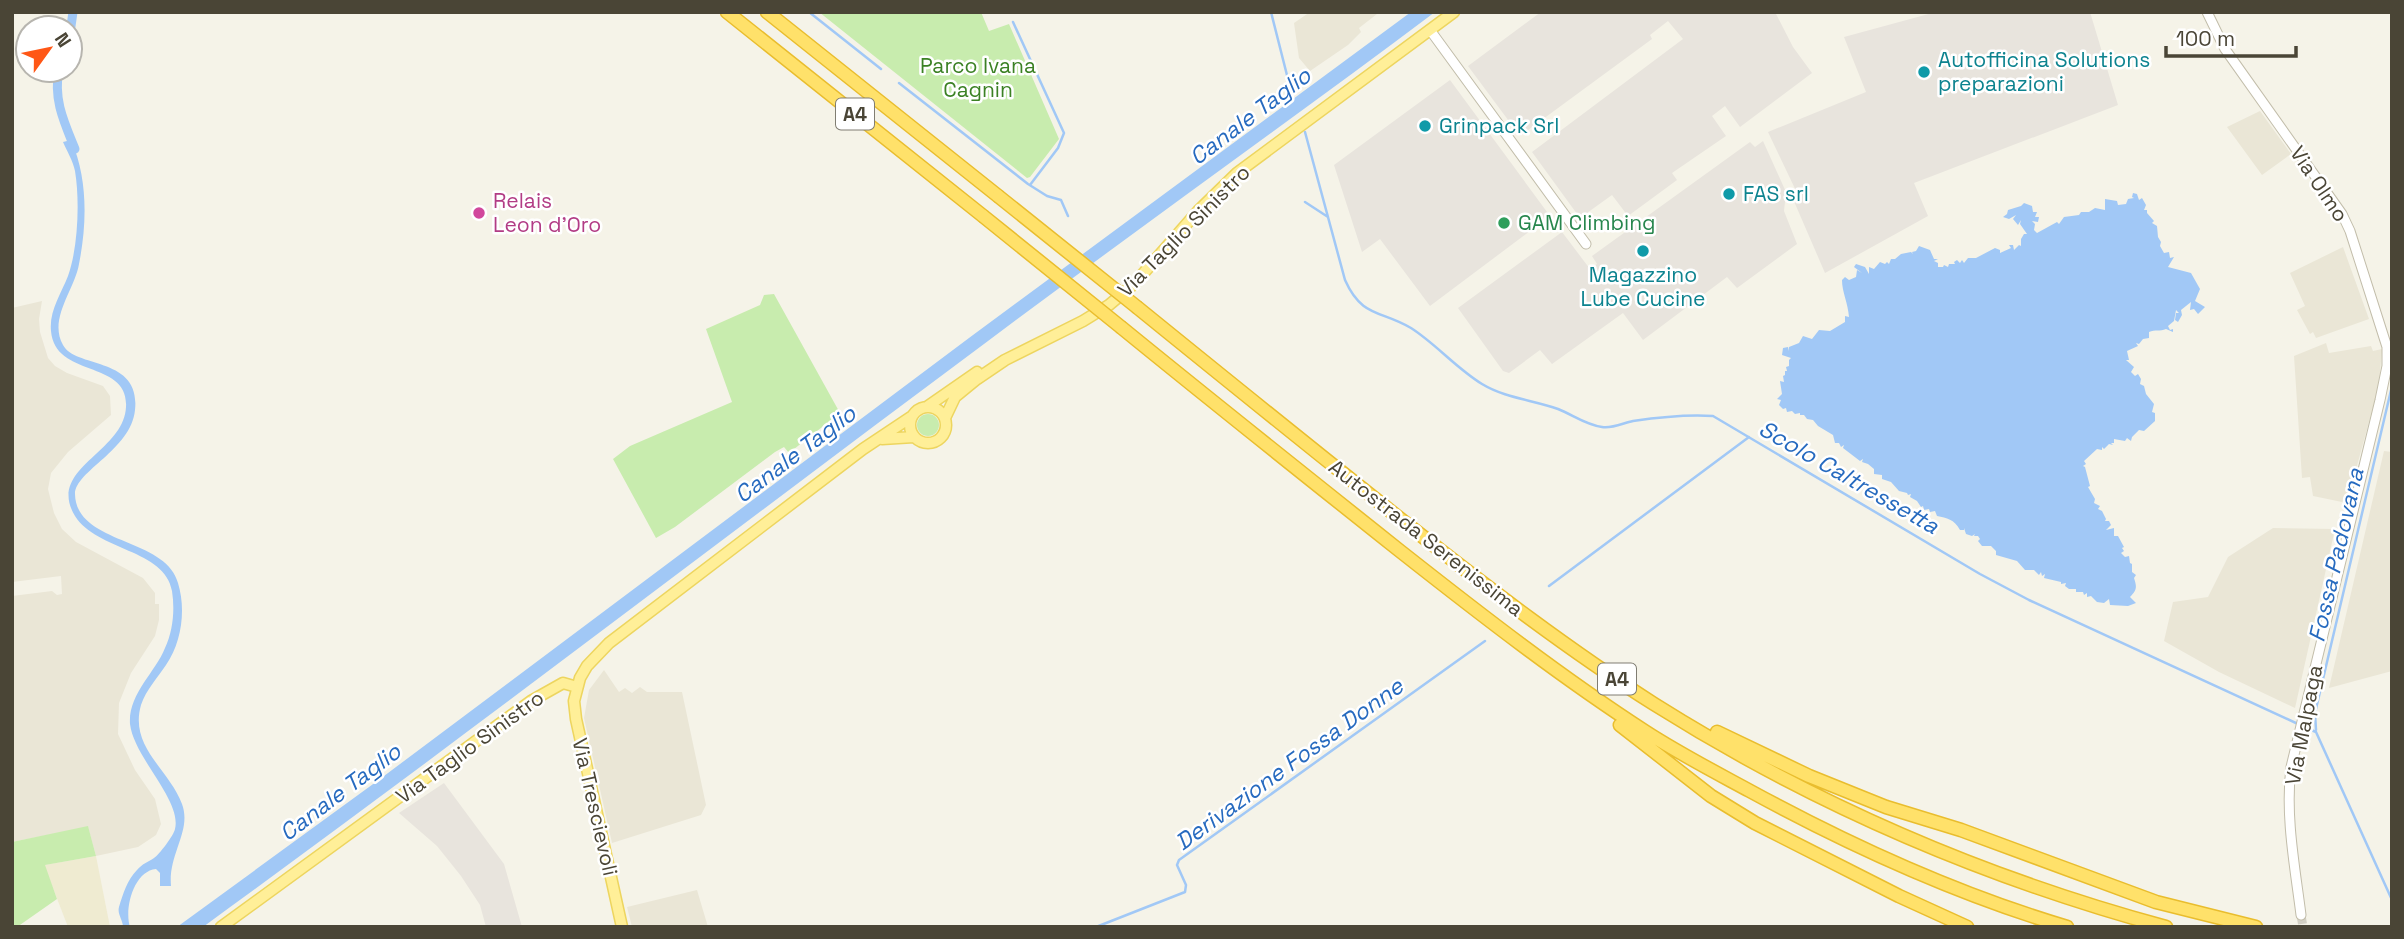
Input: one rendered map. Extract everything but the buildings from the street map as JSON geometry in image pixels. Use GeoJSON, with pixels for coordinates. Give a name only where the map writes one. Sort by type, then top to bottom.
{"type":"FeatureCollection","features":[{"type":"Feature","properties":{"kind":"highway","name":"Autostrada Serenissima"},"geometry":{"type":"LineString","coordinates":[[727,12],[1452,593],[1593,697],[1648,734],[1850,844],[1936,881],[2067,927]]}},
{"type":"Feature","properties":{"kind":"highway","name":"Autostrada Serenissima"},"geometry":{"type":"LineString","coordinates":[[767,12],[1443,553],[1583,656],[1654,704],[1744,757],[1894,833],[2027,884],[2166,927]]}},
{"type":"Feature","properties":{"kind":"highway"},"geometry":{"type":"LineString","coordinates":[[1452,593],[1477,618],[1711,796],[1755,823],[1899,896],[1967,927]]}},
{"type":"Feature","properties":{"kind":"highway"},"geometry":{"type":"LineString","coordinates":[[1583,656],[1730,739],[1809,776],[1886,807],[1961,830],[2156,902],[2256,927]]}},
{"type":"Feature","properties":{"kind":"main road","name":"Via Taglio Sinistro"},"geometry":{"type":"LineString","coordinates":[[928,406],[972,374],[1005,360],[1109,305],[1134,284],[1198,211],[1237,173],[1454,12]]}},
{"type":"Feature","properties":{"kind":"main road","name":"Via Taglio Sinistro"},"geometry":{"type":"LineString","coordinates":[[945,418],[958,394],[1005,360]]}},
{"type":"Feature","properties":{"kind":"main road"},"geometry":{"type":"LineString","coordinates":[[577,687],[587,666],[609,643],[875,440],[911,417],[918,409],[928,406],[939,410],[945,418],[945,431],[937,441],[923,442],[914,437],[875,440]]}},
{"type":"Feature","properties":{"kind":"main road"},"geometry":{"type":"LineString","coordinates":[[911,417],[910,427],[914,437]]}},
{"type":"Feature","properties":{"kind":"main road","name":"Via Taglio Sinistro"},"geometry":{"type":"LineString","coordinates":[[221,927],[538,696],[563,683],[577,687]]}},
{"type":"Feature","properties":{"kind":"main road","name":"Via Trescievoli"},"geometry":{"type":"LineString","coordinates":[[577,687],[574,701],[579,743],[622,927]]}},
{"type":"Feature","properties":{"kind":"street","name":"Via Olmo"},"geometry":{"type":"LineString","coordinates":[[2207,12],[2225,49],[2342,214],[2381,323],[2387,347],[2387,366],[2356,497]]}},
{"type":"Feature","properties":{"kind":"street"},"geometry":{"type":"LineString","coordinates":[[1430,30],[1586,244]]}},
{"type":"Feature","properties":{"kind":"street","name":"Via Malpaga"},"geometry":{"type":"LineString","coordinates":[[2301,915],[2293,851],[2290,788],[2303,716],[2356,497]]}},
{"type":"Feature","properties":{"kind":"shaded area"},"geometry":{"type":"Polygon","coordinates":[[[1310,12],[1377,14],[1359,28],[1361,32],[1348,45],[1310,71],[1299,58],[1294,23],[1310,12]]]}},
{"type":"Feature","properties":{"kind":"shaded area"},"geometry":{"type":"Polygon","coordinates":[[[1541,12],[1775,12],[1793,47],[1812,73],[1740,127],[1725,106],[1712,116],[1726,136],[1672,173],[1677,180],[1628,216],[1612,195],[1580,218],[1532,152],[1683,39],[1668,21],[1650,35],[1652,39],[1520,136],[1468,66],[1541,12]]]}},
{"type":"Feature","properties":{"kind":"shaded area"},"geometry":{"type":"Polygon","coordinates":[[[1936,12],[2090,12],[2118,105],[1914,183],[1928,216],[1825,273],[1793,199],[1798,195],[1768,132],[1866,92],[1844,37],[1936,12]]]}},
{"type":"Feature","properties":{"kind":"shaded area"},"geometry":{"type":"Polygon","coordinates":[[[1450,80],[1550,216],[1430,306],[1380,239],[1362,252],[1334,165],[1450,80]]]}},
{"type":"Feature","properties":{"kind":"shaded area"},"geometry":{"type":"Polygon","coordinates":[[[2260,111],[2291,154],[2262,175],[2227,127],[2260,111]]]}},
{"type":"Feature","properties":{"kind":"shaded area"},"geometry":{"type":"Polygon","coordinates":[[[1763,141],[1786,192],[1784,211],[1797,244],[1737,288],[1727,277],[1643,340],[1623,313],[1552,364],[1540,350],[1509,373],[1503,371],[1458,308],[1562,232],[1590,269],[1597,264],[1592,256],[1750,142],[1755,147],[1763,141]]]}},
{"type":"Feature","properties":{"kind":"shaded area"},"geometry":{"type":"Polygon","coordinates":[[[2343,247],[2369,319],[2316,338],[2313,332],[2310,334],[2297,310],[2305,306],[2290,273],[2343,247]]]}},
{"type":"Feature","properties":{"kind":"shaded area"},"geometry":{"type":"Polygon","coordinates":[[[42,301],[40,332],[48,358],[67,373],[103,386],[110,396],[111,415],[68,452],[51,473],[48,489],[54,513],[62,529],[76,542],[143,578],[155,593],[155,604],[159,604],[155,636],[131,673],[119,703],[118,734],[135,770],[155,799],[161,824],[156,835],[138,847],[96,856],[88,827],[12,842],[12,596],[52,591],[57,595],[62,594],[61,576],[12,582],[12,308],[42,301]]]}},
{"type":"Feature","properties":{"kind":"shaded area"},"geometry":{"type":"Polygon","coordinates":[[[2326,343],[2329,353],[2371,346],[2373,351],[2382,349],[2379,385],[2349,495],[2342,502],[2313,496],[2310,477],[2302,478],[2294,356],[2326,343]]]}},
{"type":"Feature","properties":{"kind":"shaded area"},"geometry":{"type":"Polygon","coordinates":[[[2384,451],[2392,452],[2392,671],[2329,688],[2384,451]]]}},
{"type":"Feature","properties":{"kind":"shaded area"},"geometry":{"type":"Polygon","coordinates":[[[2273,528],[2335,529],[2295,708],[2219,672],[2164,641],[2173,602],[2208,597],[2228,557],[2273,528]]]}},
{"type":"Feature","properties":{"kind":"shaded area"},"geometry":{"type":"Polygon","coordinates":[[[604,670],[619,692],[625,688],[632,693],[640,687],[647,692],[682,692],[706,805],[701,815],[612,843],[584,718],[589,690],[604,670]]]}},
{"type":"Feature","properties":{"kind":"shaded area"},"geometry":{"type":"Polygon","coordinates":[[[444,783],[504,864],[522,927],[486,927],[480,905],[461,876],[437,846],[399,813],[444,783]]]}},
{"type":"Feature","properties":{"kind":"shaded area"},"geometry":{"type":"Polygon","coordinates":[[[96,856],[110,927],[68,927],[44,865],[96,856]]]}},
{"type":"Feature","properties":{"kind":"shaded area"},"geometry":{"type":"Polygon","coordinates":[[[697,890],[708,927],[632,927],[627,907],[697,890]]]}},
{"type":"Feature","properties":{"kind":"green space","name":"Parco Ivana Cagnin"},"geometry":{"type":"Polygon","coordinates":[[[819,12],[981,12],[989,31],[1009,24],[1059,139],[1027,178],[819,12]]]}},
{"type":"Feature","properties":{"kind":"green space"},"geometry":{"type":"Polygon","coordinates":[[[774,294],[840,413],[789,453],[784,447],[775,452],[675,527],[656,538],[613,459],[630,446],[732,402],[706,329],[760,305],[764,295],[774,294]]]}},
{"type":"Feature","properties":{"kind":"green space"},"geometry":{"type":"Polygon","coordinates":[[[928,414],[936,417],[939,425],[936,433],[928,436],[920,433],[917,425],[920,417],[928,414]]]}},
{"type":"Feature","properties":{"kind":"green space"},"geometry":{"type":"Polygon","coordinates":[[[88,826],[96,856],[45,865],[57,899],[17,927],[12,927],[12,842],[88,826]]]}},
{"type":"Feature","properties":{"kind":"water"},"geometry":{"type":"Polygon","coordinates":[[[1411,12],[1435,12],[1044,300],[302,855],[203,927],[177,927],[380,779],[973,335],[1411,12]]]}},
{"type":"Feature","properties":{"kind":"water"},"geometry":{"type":"Polygon","coordinates":[[[71,140],[81,170],[84,233],[77,274],[60,315],[59,335],[70,352],[106,366],[128,380],[134,393],[135,410],[124,437],[77,485],[75,494],[79,511],[90,523],[157,557],[170,568],[178,583],[182,604],[176,646],[143,699],[139,720],[145,746],[182,804],[184,824],[173,863],[171,886],[160,886],[160,873],[156,869],[142,876],[132,892],[128,910],[130,927],[123,927],[119,912],[126,887],[139,868],[159,853],[175,829],[171,805],[140,751],[130,724],[133,703],[168,641],[173,620],[173,598],[167,577],[157,566],[85,528],[75,516],[69,499],[70,485],[113,437],[122,423],[126,407],[124,392],[116,382],[65,356],[55,346],[51,331],[54,310],[68,276],[76,238],[77,183],[63,142],[71,140]]]}},
{"type":"Feature","properties":{"kind":"water"},"geometry":{"type":"Polygon","coordinates":[[[2133,193],[2137,194],[2139,200],[2142,198],[2146,205],[2144,210],[2147,210],[2154,221],[2152,223],[2157,226],[2160,246],[2164,253],[2169,252],[2170,258],[2174,257],[2168,267],[2191,273],[2200,289],[2195,301],[2205,307],[2198,314],[2194,309],[2190,310],[2191,302],[2181,310],[2182,315],[2178,322],[2175,320],[2176,313],[2179,313],[2176,310],[2174,321],[2168,326],[2173,332],[2166,329],[2149,332],[2149,338],[2136,343],[2138,346],[2127,351],[2129,360],[2126,360],[2134,367],[2131,372],[2135,376],[2138,374],[2140,384],[2144,386],[2146,394],[2154,404],[2152,412],[2155,413],[2155,421],[2144,431],[2139,430],[2131,441],[2127,438],[2125,441],[2114,439],[2114,443],[2111,443],[2113,445],[2109,444],[2104,449],[2102,447],[2102,450],[2097,449],[2084,461],[2086,464],[2083,466],[2090,486],[2088,487],[2095,499],[2094,503],[2100,506],[2098,509],[2102,511],[2105,521],[2109,521],[2111,525],[2106,530],[2114,528],[2114,536],[2118,536],[2124,547],[2121,553],[2125,557],[2129,556],[2132,572],[2136,575],[2136,588],[2130,597],[2136,603],[2128,606],[2110,605],[2109,599],[2104,603],[2097,602],[2091,596],[2087,597],[2087,593],[2084,595],[2083,592],[2076,592],[2076,589],[2069,589],[2065,586],[2066,583],[2044,578],[2045,574],[2042,576],[2041,572],[2039,575],[2034,570],[2025,570],[2017,561],[1996,555],[1991,546],[1982,546],[1975,534],[1966,534],[1964,528],[1960,530],[1953,521],[1937,516],[1935,511],[1924,510],[1923,506],[1910,497],[1911,494],[1899,491],[1891,482],[1882,479],[1882,475],[1874,474],[1874,469],[1862,462],[1863,459],[1860,461],[1843,448],[1844,445],[1841,447],[1839,443],[1835,443],[1833,435],[1800,413],[1787,412],[1786,408],[1783,409],[1779,405],[1781,400],[1777,399],[1782,394],[1780,381],[1784,382],[1783,376],[1791,358],[1782,355],[1783,348],[1788,347],[1788,351],[1789,347],[1799,343],[1803,336],[1812,339],[1819,330],[1830,331],[1845,322],[1845,316],[1849,317],[1842,280],[1845,277],[1849,280],[1856,277],[1857,270],[1862,273],[1854,267],[1856,264],[1865,267],[1869,274],[1869,267],[1874,269],[1880,262],[1889,264],[1891,259],[1901,254],[1913,254],[1919,246],[1930,250],[1934,259],[1938,259],[1934,261],[1938,263],[1938,267],[1948,267],[1957,260],[1964,263],[1968,258],[1976,258],[1995,248],[2000,250],[2000,253],[2011,248],[2009,245],[2013,245],[2014,250],[2021,246],[2021,239],[2027,234],[2020,224],[2021,220],[2018,225],[2013,219],[2016,215],[2009,219],[2003,217],[2008,210],[2024,203],[2032,206],[2033,212],[2037,212],[2035,217],[2039,217],[2038,222],[2032,221],[2037,233],[2057,222],[2059,224],[2064,217],[2079,215],[2095,208],[2105,210],[2105,199],[2117,201],[2118,205],[2126,204],[2128,199],[2134,198],[2133,193]]]}},
{"type":"Feature","properties":{"kind":"waterway"},"geometry":{"type":"LineString","coordinates":[[809,12],[881,69]]}},
{"type":"Feature","properties":{"kind":"waterway","name":"Scolo Caltressetta"},"geometry":{"type":"LineString","coordinates":[[1271,12],[1290,87]]}},
{"type":"Feature","properties":{"kind":"waterway"},"geometry":{"type":"LineString","coordinates":[[1013,22],[1064,133],[1058,148],[1030,185]]}},
{"type":"Feature","properties":{"kind":"waterway","name":"Canale Taglio"},"geometry":{"type":"LineString","coordinates":[[1289,81],[1300,81]]}},
{"type":"Feature","properties":{"kind":"waterway"},"geometry":{"type":"LineString","coordinates":[[899,83],[1028,184],[1047,196],[1061,200],[1068,216]]}},
{"type":"Feature","properties":{"kind":"waterway"},"geometry":{"type":"LineString","coordinates":[[58,84],[64,120],[75,149]]}},
{"type":"Feature","properties":{"kind":"waterway","name":"Scolo Caltressetta"},"geometry":{"type":"LineString","coordinates":[[1305,132],[1345,280],[1351,292],[1365,307],[1420,334],[1482,384],[1510,396],[1558,409],[1602,427],[1663,417],[1713,416],[1980,574],[2029,600],[2298,724]]}},
{"type":"Feature","properties":{"kind":"waterway"},"geometry":{"type":"LineString","coordinates":[[1305,202],[1328,217]]}},
{"type":"Feature","properties":{"kind":"waterway","name":"Fossa Padovana"},"geometry":{"type":"LineString","coordinates":[[2316,730],[2315,713],[2392,386]]}},
{"type":"Feature","properties":{"kind":"waterway","name":"Derivazione Fossa Donne"},"geometry":{"type":"LineString","coordinates":[[1549,586],[1749,437]]}},
{"type":"Feature","properties":{"kind":"waterway","name":"Derivazione Fossa Donne"},"geometry":{"type":"LineString","coordinates":[[1096,927],[1185,892],[1186,885],[1177,865],[1179,860],[1485,641]]}},
{"type":"Feature","properties":{"kind":"waterway","name":"Scolo Caltressetta"},"geometry":{"type":"LineString","coordinates":[[2304,727],[2316,732],[2392,900]]}},
{"type":"Feature","properties":{"kind":"tunnel"},"geometry":{"type":"LineString","coordinates":[[2301,915],[2303,927]]}},
{"type":"Feature","properties":{"kind":"place","name":"Autofficina Solutions preparazioni"},"geometry":{"type":"Point","coordinates":[1924,72]}},
{"type":"Feature","properties":{"kind":"place","name":"Grinpack Srl"},"geometry":{"type":"Point","coordinates":[1425,126]}},
{"type":"Feature","properties":{"kind":"place","name":"FAS srl"},"geometry":{"type":"Point","coordinates":[1729,194]}},
{"type":"Feature","properties":{"kind":"place","name":"Relais Leon d'Oro"},"geometry":{"type":"Point","coordinates":[479,213]}},
{"type":"Feature","properties":{"kind":"place","name":"GAM Climbing"},"geometry":{"type":"Point","coordinates":[1504,223]}},
{"type":"Feature","properties":{"kind":"place","name":"Magazzino Lube Cucine"},"geometry":{"type":"Point","coordinates":[1643,251]}}]}
